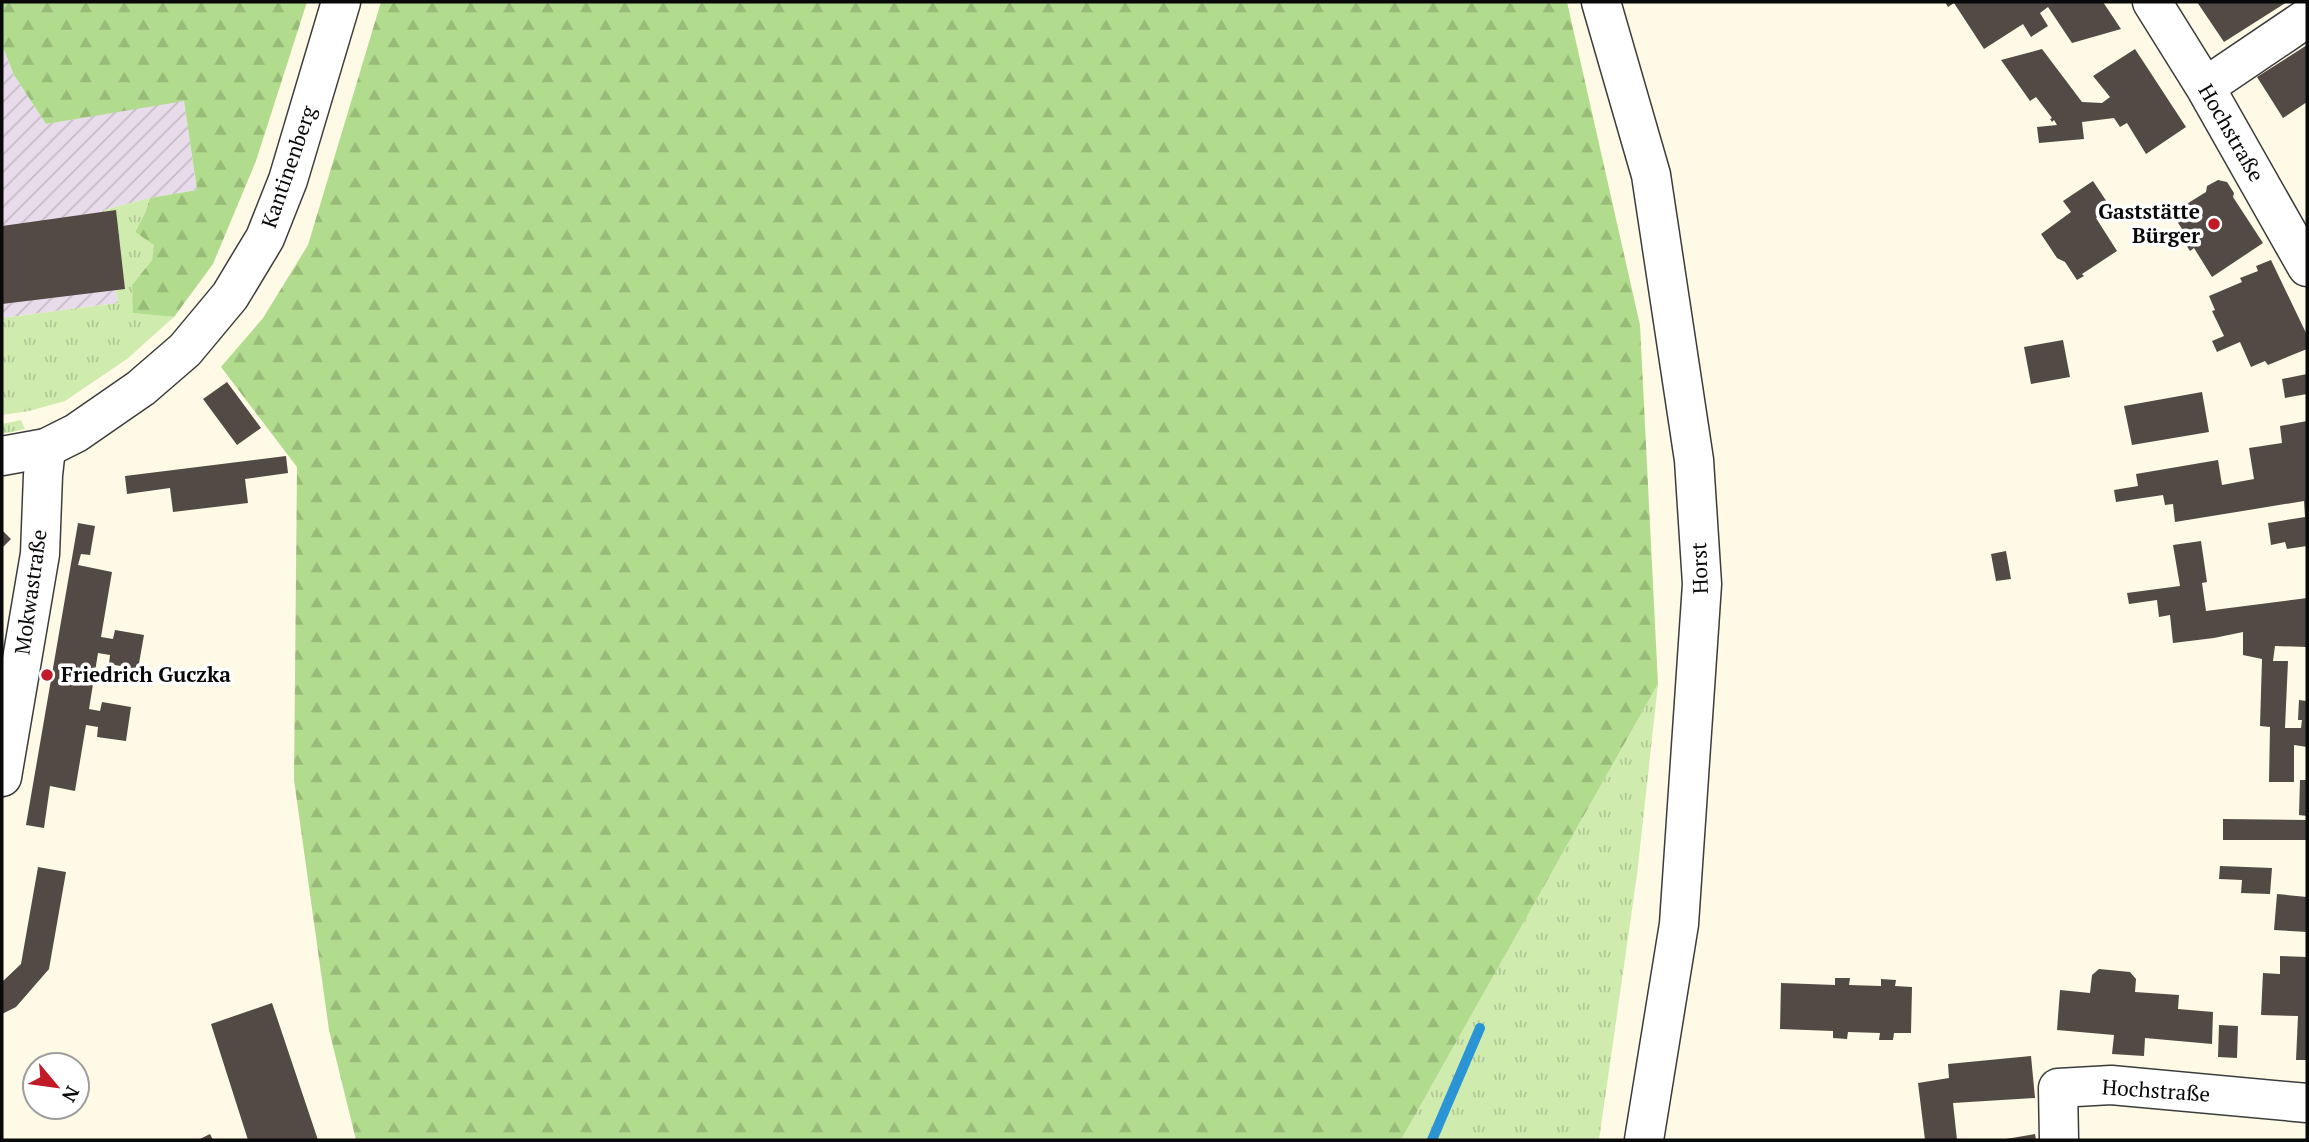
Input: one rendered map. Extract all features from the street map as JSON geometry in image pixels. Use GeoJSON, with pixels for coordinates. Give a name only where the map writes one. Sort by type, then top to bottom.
{"type":"FeatureCollection","features":[{"type":"Feature","properties":{"kind":"street","name":"Kantinenberg"},"geometry":{"type":"LineString","coordinates":[[2,456],[46,448],[76,433],[141,388],[185,350],[230,296],[265,238],[288,180],[341,2]]}},
{"type":"Feature","properties":{"kind":"street","name":"Horst"},"geometry":{"type":"LineString","coordinates":[[1601,2],[1651,175],[1694,460],[1702,584],[1679,924],[1644,1140]]}},
{"type":"Feature","properties":{"kind":"street","name":"Hochstraße"},"geometry":{"type":"LineString","coordinates":[[2152,2],[2205,87],[2307,267]]}},
{"type":"Feature","properties":{"kind":"street"},"geometry":{"type":"LineString","coordinates":[[2205,87],[2307,18]]}},
{"type":"Feature","properties":{"kind":"street","name":"Mokwastraße"},"geometry":{"type":"LineString","coordinates":[[2,777],[40,554],[46,448]]}},
{"type":"Feature","properties":{"kind":"street","name":"Hochstraße"},"geometry":{"type":"LineString","coordinates":[[2059,1140],[2058,1088],[2110,1085],[2307,1103]]}},
{"type":"Feature","properties":{"kind":"shaded area"},"geometry":{"type":"Polygon","coordinates":[[[2,45],[14,75],[46,124],[184,100],[197,190],[104,210],[118,303],[2,318],[2,45]]]}},
{"type":"Feature","properties":{"kind":"green space"},"geometry":{"type":"Polygon","coordinates":[[[2,2],[307,2],[256,161],[213,264],[174,317],[133,313],[132,285],[152,260],[154,245],[135,232],[150,198],[197,190],[184,101],[46,124],[14,75],[2,45],[2,2]]]}},
{"type":"Feature","properties":{"kind":"green space"},"geometry":{"type":"Polygon","coordinates":[[[381,2],[1567,2],[1640,325],[1658,684],[1401,1140],[356,1140],[329,1030],[294,780],[297,467],[221,367],[263,318],[308,245],[381,2]]]}},
{"type":"Feature","properties":{"kind":"green space"},"geometry":{"type":"Polygon","coordinates":[[[150,198],[135,232],[155,245],[152,260],[132,285],[134,313],[174,317],[127,359],[65,401],[2,415],[2,318],[118,303],[104,210],[150,198]]]}},
{"type":"Feature","properties":{"kind":"green space"},"geometry":{"type":"Polygon","coordinates":[[[21,420],[25,429],[2,434],[2,424],[21,420]]]}},
{"type":"Feature","properties":{"kind":"green space"},"geometry":{"type":"Polygon","coordinates":[[[1658,684],[1637,875],[1599,1140],[1401,1140],[1658,684]]]}},
{"type":"Feature","properties":{"kind":"building"},"geometry":{"type":"Polygon","coordinates":[[[1945,2],[2103,2],[2121,29],[2072,43],[2048,7],[2040,13],[2048,26],[2031,37],[2023,24],[1984,49],[1954,3],[1948,7],[1945,2]]]}},
{"type":"Feature","properties":{"kind":"building"},"geometry":{"type":"Polygon","coordinates":[[[2197,2],[2287,2],[2224,42],[2197,2]]]}},
{"type":"Feature","properties":{"kind":"building"},"geometry":{"type":"Polygon","coordinates":[[[2307,45],[2307,102],[2283,118],[2257,77],[2307,45]]]}},
{"type":"Feature","properties":{"kind":"building"},"geometry":{"type":"Polygon","coordinates":[[[2042,49],[2082,102],[2102,103],[2110,97],[2093,76],[2135,49],[2186,127],[2146,154],[2127,123],[2120,127],[2114,118],[2082,122],[2084,139],[2039,143],[2037,127],[2057,125],[2054,120],[2052,122],[2052,118],[2036,97],[2030,101],[2001,60],[2042,49]]]}},
{"type":"Feature","properties":{"kind":"building","name":"Gaststätte Bürger"},"geometry":{"type":"Polygon","coordinates":[[[2218,180],[2227,182],[2234,193],[2233,197],[2263,243],[2212,277],[2194,248],[2190,251],[2181,237],[2185,234],[2172,213],[2206,192],[2207,186],[2218,180]]]}},
{"type":"Feature","properties":{"kind":"building"},"geometry":{"type":"Polygon","coordinates":[[[2093,181],[2111,208],[2096,218],[2117,251],[2077,280],[2065,262],[2057,258],[2041,234],[2071,212],[2063,201],[2093,181]]]}},
{"type":"Feature","properties":{"kind":"building"},"geometry":{"type":"Polygon","coordinates":[[[116,210],[125,289],[2,304],[2,226],[116,210]]]}},
{"type":"Feature","properties":{"kind":"building"},"geometry":{"type":"Polygon","coordinates":[[[2271,260],[2307,335],[2307,349],[2268,365],[2265,361],[2251,367],[2240,342],[2217,352],[2212,341],[2224,336],[2212,311],[2215,310],[2209,296],[2242,282],[2240,278],[2258,271],[2256,266],[2271,260]]]}},
{"type":"Feature","properties":{"kind":"building"},"geometry":{"type":"Polygon","coordinates":[[[2063,340],[2070,377],[2031,384],[2024,347],[2063,340]]]}},
{"type":"Feature","properties":{"kind":"building"},"geometry":{"type":"Polygon","coordinates":[[[2307,374],[2307,394],[2285,398],[2282,379],[2307,374]]]}},
{"type":"Feature","properties":{"kind":"building"},"geometry":{"type":"Polygon","coordinates":[[[227,382],[261,428],[237,445],[203,399],[227,382]]]}},
{"type":"Feature","properties":{"kind":"building"},"geometry":{"type":"Polygon","coordinates":[[[2202,392],[2209,432],[2132,445],[2124,406],[2202,392]]]}},
{"type":"Feature","properties":{"kind":"building"},"geometry":{"type":"Polygon","coordinates":[[[2307,421],[2307,546],[2287,549],[2285,542],[2271,545],[2268,523],[2305,517],[2304,501],[2175,522],[2173,504],[2165,505],[2163,495],[2116,502],[2114,490],[2138,486],[2136,474],[2218,460],[2222,485],[2254,479],[2249,448],[2282,443],[2280,426],[2307,421]]]}},
{"type":"Feature","properties":{"kind":"building"},"geometry":{"type":"Polygon","coordinates":[[[286,456],[288,473],[245,479],[248,503],[173,512],[170,488],[127,494],[125,476],[286,456]]]}},
{"type":"Feature","properties":{"kind":"building"},"geometry":{"type":"Polygon","coordinates":[[[78,523],[95,526],[90,555],[81,554],[78,565],[112,572],[101,637],[113,639],[115,630],[144,635],[138,669],[109,664],[110,655],[98,653],[89,709],[100,711],[102,702],[131,707],[126,741],[97,737],[98,727],[86,725],[75,791],[50,786],[44,828],[26,825],[78,523]]]}},
{"type":"Feature","properties":{"kind":"building"},"geometry":{"type":"Polygon","coordinates":[[[2,530],[11,539],[2,548],[2,530]]]}},
{"type":"Feature","properties":{"kind":"building"},"geometry":{"type":"Polygon","coordinates":[[[2201,541],[2207,582],[2202,583],[2206,611],[2307,598],[2307,647],[2275,646],[2273,661],[2288,661],[2285,728],[2301,728],[2302,720],[2298,720],[2299,700],[2307,701],[2307,747],[2294,745],[2294,782],[2269,782],[2270,727],[2260,726],[2262,659],[2243,655],[2243,632],[2173,643],[2170,615],[2159,617],[2157,600],[2129,604],[2127,593],[2180,586],[2173,545],[2201,541]]]}},
{"type":"Feature","properties":{"kind":"building"},"geometry":{"type":"Polygon","coordinates":[[[2006,551],[2011,579],[1996,581],[1991,554],[2006,551]]]}},
{"type":"Feature","properties":{"kind":"building"},"geometry":{"type":"Polygon","coordinates":[[[2300,780],[2307,780],[2307,816],[2299,815],[2300,780]]]}},
{"type":"Feature","properties":{"kind":"building"},"geometry":{"type":"Polygon","coordinates":[[[2223,819],[2307,820],[2307,840],[2223,840],[2223,819]]]}},
{"type":"Feature","properties":{"kind":"building"},"geometry":{"type":"Polygon","coordinates":[[[2220,866],[2272,868],[2270,894],[2241,893],[2242,880],[2219,879],[2220,866]]]}},
{"type":"Feature","properties":{"kind":"building"},"geometry":{"type":"Polygon","coordinates":[[[38,867],[66,872],[49,969],[16,1007],[2,1014],[2,982],[21,964],[38,867]]]}},
{"type":"Feature","properties":{"kind":"building"},"geometry":{"type":"Polygon","coordinates":[[[2277,894],[2307,897],[2307,932],[2274,930],[2277,894]]]}},
{"type":"Feature","properties":{"kind":"building"},"geometry":{"type":"Polygon","coordinates":[[[2280,956],[2307,957],[2307,1060],[2296,1060],[2298,1016],[2261,1015],[2263,973],[2280,974],[2280,956]]]}},
{"type":"Feature","properties":{"kind":"building"},"geometry":{"type":"Polygon","coordinates":[[[2099,969],[2130,972],[2136,979],[2135,992],[2179,995],[2178,1009],[2213,1012],[2212,1044],[2145,1038],[2144,1056],[2112,1054],[2114,1035],[2057,1030],[2060,990],[2090,993],[2092,975],[2099,969]]]}},
{"type":"Feature","properties":{"kind":"building"},"geometry":{"type":"Polygon","coordinates":[[[1835,978],[1850,978],[1849,985],[1881,986],[1881,979],[1896,980],[1895,986],[1912,987],[1911,1033],[1894,1033],[1893,1040],[1879,1040],[1880,1033],[1848,1032],[1847,1039],[1833,1038],[1833,1031],[1780,1029],[1781,983],[1835,985],[1835,978]]]}},
{"type":"Feature","properties":{"kind":"building"},"geometry":{"type":"Polygon","coordinates":[[[272,1003],[318,1140],[248,1140],[211,1024],[272,1003]]]}},
{"type":"Feature","properties":{"kind":"building"},"geometry":{"type":"Polygon","coordinates":[[[2219,1025],[2238,1026],[2237,1058],[2218,1057],[2219,1025]]]}},
{"type":"Feature","properties":{"kind":"building"},"geometry":{"type":"Polygon","coordinates":[[[2031,1056],[2035,1098],[1953,1103],[1957,1140],[1925,1140],[1918,1083],[1949,1078],[1948,1064],[2031,1056]]]}},
{"type":"Feature","properties":{"kind":"building"},"geometry":{"type":"Polygon","coordinates":[[[210,1134],[213,1140],[198,1140],[210,1134]]]}},
{"type":"Feature","properties":{"kind":"building"},"geometry":{"type":"Polygon","coordinates":[[[2035,1134],[2036,1140],[2006,1140],[2006,1139],[2035,1134]]]}},
{"type":"Feature","properties":{"kind":"waterway"},"geometry":{"type":"LineString","coordinates":[[1432,1140],[1480,1028]]}},
{"type":"Feature","properties":{"kind":"place","name":"Gaststätte Bürger"},"geometry":{"type":"Point","coordinates":[2214,224]}},
{"type":"Feature","properties":{"kind":"place","name":"Friedrich Guczka"},"geometry":{"type":"Point","coordinates":[47,675]}}]}
